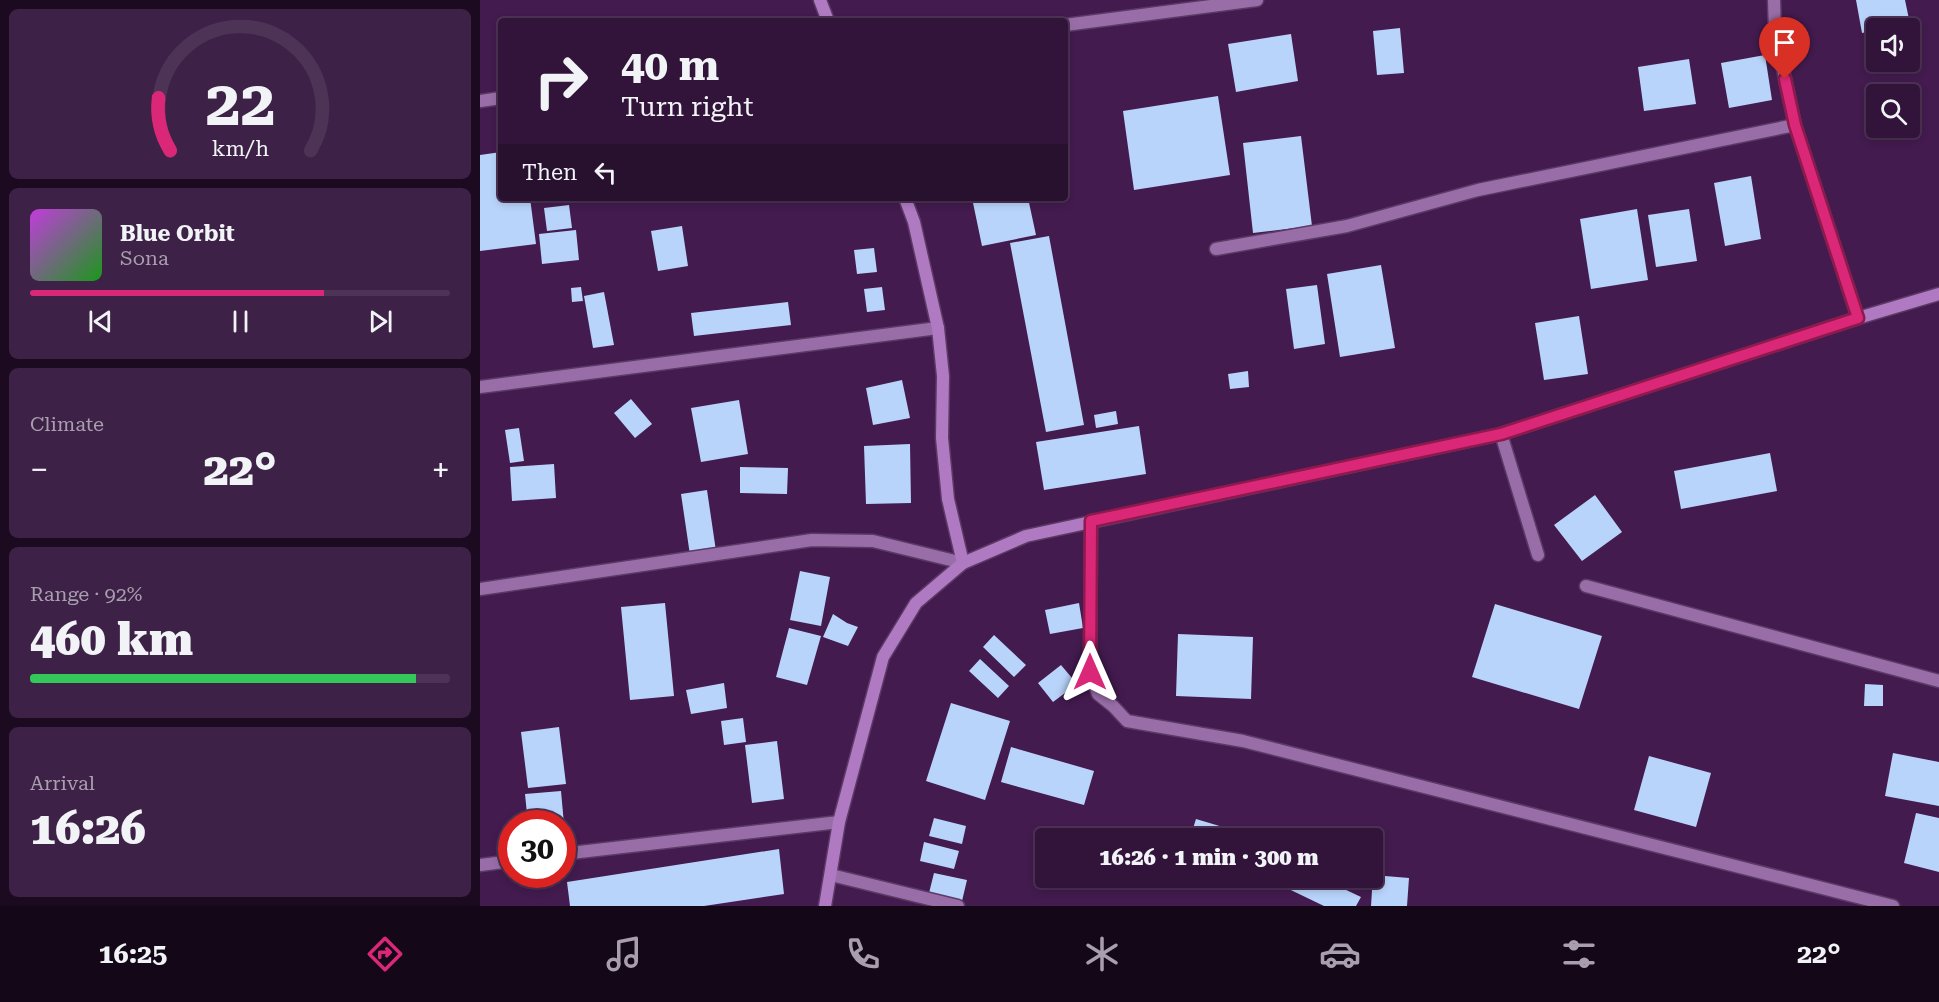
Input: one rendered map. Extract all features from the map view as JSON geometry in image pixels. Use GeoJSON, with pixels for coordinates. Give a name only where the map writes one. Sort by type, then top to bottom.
{"type":"FeatureCollection","features":[{"type":"Feature","properties":{"kind":"main road"},"geometry":{"type":"LineString","coordinates":[[820,0],[827,18]]}},
{"type":"Feature","properties":{"kind":"main road"},"geometry":{"type":"LineString","coordinates":[[906,201],[914,222],[938,328],[943,376],[942,438],[948,499],[963,563]]}},
{"type":"Feature","properties":{"kind":"main road"},"geometry":{"type":"LineString","coordinates":[[825,906],[839,822],[883,657],[916,603],[963,563],[1026,536],[1501,434],[1858,318],[1939,294]]}},
{"type":"Feature","properties":{"kind":"street"},"geometry":{"type":"LineString","coordinates":[[1068,25],[1257,0]]}},
{"type":"Feature","properties":{"kind":"street"},"geometry":{"type":"LineString","coordinates":[[1774,0],[1774,32],[1795,125],[1858,318]]}},
{"type":"Feature","properties":{"kind":"street"},"geometry":{"type":"LineString","coordinates":[[480,101],[498,98]]}},
{"type":"Feature","properties":{"kind":"street"},"geometry":{"type":"LineString","coordinates":[[1216,249],[1347,226],[1478,190],[1795,125]]}},
{"type":"Feature","properties":{"kind":"street"},"geometry":{"type":"LineString","coordinates":[[480,387],[938,328]]}},
{"type":"Feature","properties":{"kind":"street"},"geometry":{"type":"LineString","coordinates":[[1501,434],[1538,555]]}},
{"type":"Feature","properties":{"kind":"street"},"geometry":{"type":"LineString","coordinates":[[1091,521],[1090,672],[1098,694],[1127,721],[1243,741],[1893,906]]}},
{"type":"Feature","properties":{"kind":"street"},"geometry":{"type":"LineString","coordinates":[[480,589],[812,540],[873,541],[963,563]]}},
{"type":"Feature","properties":{"kind":"street"},"geometry":{"type":"LineString","coordinates":[[1586,586],[1939,681]]}},
{"type":"Feature","properties":{"kind":"street"},"geometry":{"type":"LineString","coordinates":[[576,852],[839,822]]}},
{"type":"Feature","properties":{"kind":"street"},"geometry":{"type":"LineString","coordinates":[[480,865],[498,863]]}},
{"type":"Feature","properties":{"kind":"street"},"geometry":{"type":"LineString","coordinates":[[831,875],[958,906]]}},
{"type":"Feature","properties":{"kind":"building"},"geometry":{"type":"Polygon","coordinates":[[[1856,0],[1905,0],[1909,18],[1866,18],[1866,32],[1862,33],[1856,0]]]}},
{"type":"Feature","properties":{"kind":"building"},"geometry":{"type":"Polygon","coordinates":[[[1400,28],[1404,73],[1377,75],[1373,31],[1400,28]]]}},
{"type":"Feature","properties":{"kind":"building"},"geometry":{"type":"Polygon","coordinates":[[[1291,34],[1298,81],[1236,92],[1228,44],[1291,34]]]}},
{"type":"Feature","properties":{"kind":"building"},"geometry":{"type":"Polygon","coordinates":[[[1765,55],[1772,100],[1729,108],[1721,63],[1765,55]]]}},
{"type":"Feature","properties":{"kind":"building"},"geometry":{"type":"Polygon","coordinates":[[[1689,59],[1696,104],[1644,111],[1638,67],[1689,59]]]}},
{"type":"Feature","properties":{"kind":"building"},"geometry":{"type":"Polygon","coordinates":[[[1218,96],[1230,175],[1134,190],[1123,111],[1218,96]]]}},
{"type":"Feature","properties":{"kind":"building"},"geometry":{"type":"Polygon","coordinates":[[[1301,136],[1312,226],[1253,233],[1243,143],[1301,136]]]}},
{"type":"Feature","properties":{"kind":"building"},"geometry":{"type":"Polygon","coordinates":[[[498,152],[498,201],[530,201],[536,244],[480,251],[480,155],[498,152]]]}},
{"type":"Feature","properties":{"kind":"building"},"geometry":{"type":"Polygon","coordinates":[[[1751,176],[1761,239],[1725,246],[1714,183],[1751,176]]]}},
{"type":"Feature","properties":{"kind":"building"},"geometry":{"type":"Polygon","coordinates":[[[973,201],[1029,201],[1036,235],[982,246],[973,201]]]}},
{"type":"Feature","properties":{"kind":"building"},"geometry":{"type":"Polygon","coordinates":[[[569,205],[572,228],[547,231],[544,208],[569,205]]]}},
{"type":"Feature","properties":{"kind":"building"},"geometry":{"type":"Polygon","coordinates":[[[1637,209],[1648,280],[1591,289],[1580,219],[1637,209]]]}},
{"type":"Feature","properties":{"kind":"building"},"geometry":{"type":"Polygon","coordinates":[[[1689,209],[1697,261],[1656,267],[1648,215],[1689,209]]]}},
{"type":"Feature","properties":{"kind":"building"},"geometry":{"type":"Polygon","coordinates":[[[682,226],[688,266],[658,271],[651,231],[682,226]]]}},
{"type":"Feature","properties":{"kind":"building"},"geometry":{"type":"Polygon","coordinates":[[[576,230],[579,260],[542,264],[539,234],[576,230]]]}},
{"type":"Feature","properties":{"kind":"building"},"geometry":{"type":"Polygon","coordinates":[[[1049,236],[1084,425],[1046,432],[1010,243],[1049,236]]]}},
{"type":"Feature","properties":{"kind":"building"},"geometry":{"type":"Polygon","coordinates":[[[874,248],[877,272],[857,274],[854,250],[874,248]]]}},
{"type":"Feature","properties":{"kind":"building"},"geometry":{"type":"Polygon","coordinates":[[[1381,265],[1395,348],[1340,357],[1327,274],[1381,265]]]}},
{"type":"Feature","properties":{"kind":"building"},"geometry":{"type":"Polygon","coordinates":[[[1317,285],[1325,344],[1294,349],[1286,289],[1317,285]]]}},
{"type":"Feature","properties":{"kind":"building"},"geometry":{"type":"Polygon","coordinates":[[[581,287],[583,301],[572,302],[571,288],[581,287]]]}},
{"type":"Feature","properties":{"kind":"building"},"geometry":{"type":"Polygon","coordinates":[[[882,287],[885,310],[867,312],[864,289],[882,287]]]}},
{"type":"Feature","properties":{"kind":"building"},"geometry":{"type":"Polygon","coordinates":[[[604,292],[614,345],[593,348],[584,296],[604,292]]]}},
{"type":"Feature","properties":{"kind":"building"},"geometry":{"type":"Polygon","coordinates":[[[788,302],[791,325],[694,336],[691,313],[788,302]]]}},
{"type":"Feature","properties":{"kind":"building"},"geometry":{"type":"Polygon","coordinates":[[[1579,316],[1588,374],[1544,380],[1535,323],[1579,316]]]}},
{"type":"Feature","properties":{"kind":"building"},"geometry":{"type":"Polygon","coordinates":[[[1248,371],[1249,387],[1230,389],[1228,374],[1248,371]]]}},
{"type":"Feature","properties":{"kind":"building"},"geometry":{"type":"Polygon","coordinates":[[[902,380],[910,418],[873,425],[866,388],[902,380]]]}},
{"type":"Feature","properties":{"kind":"building"},"geometry":{"type":"Polygon","coordinates":[[[631,399],[652,424],[635,438],[614,413],[631,399]]]}},
{"type":"Feature","properties":{"kind":"building"},"geometry":{"type":"Polygon","coordinates":[[[739,400],[748,454],[701,462],[691,408],[739,400]]]}},
{"type":"Feature","properties":{"kind":"building"},"geometry":{"type":"Polygon","coordinates":[[[1116,411],[1118,424],[1096,428],[1094,415],[1116,411]]]}},
{"type":"Feature","properties":{"kind":"building"},"geometry":{"type":"Polygon","coordinates":[[[1139,426],[1146,474],[1044,490],[1036,442],[1139,426]]]}},
{"type":"Feature","properties":{"kind":"building"},"geometry":{"type":"Polygon","coordinates":[[[519,428],[524,461],[510,463],[505,430],[519,428]]]}},
{"type":"Feature","properties":{"kind":"building"},"geometry":{"type":"Polygon","coordinates":[[[910,444],[911,503],[866,504],[864,446],[910,444]]]}},
{"type":"Feature","properties":{"kind":"building"},"geometry":{"type":"Polygon","coordinates":[[[1770,453],[1777,491],[1681,509],[1674,471],[1770,453]]]}},
{"type":"Feature","properties":{"kind":"building"},"geometry":{"type":"Polygon","coordinates":[[[554,464],[556,498],[512,501],[510,467],[554,464]]]}},
{"type":"Feature","properties":{"kind":"building"},"geometry":{"type":"Polygon","coordinates":[[[740,467],[788,468],[787,494],[740,493],[740,467]]]}},
{"type":"Feature","properties":{"kind":"building"},"geometry":{"type":"Polygon","coordinates":[[[707,490],[716,551],[690,555],[681,494],[707,490]]]}},
{"type":"Feature","properties":{"kind":"building"},"geometry":{"type":"Polygon","coordinates":[[[1595,495],[1622,532],[1582,561],[1554,525],[1595,495]]]}},
{"type":"Feature","properties":{"kind":"building"},"geometry":{"type":"Polygon","coordinates":[[[800,571],[830,577],[821,626],[790,620],[800,571]]]}},
{"type":"Feature","properties":{"kind":"building"},"geometry":{"type":"Polygon","coordinates":[[[665,603],[674,696],[630,700],[621,607],[665,603]]]}},
{"type":"Feature","properties":{"kind":"building"},"geometry":{"type":"Polygon","coordinates":[[[1079,603],[1083,628],[1050,634],[1045,610],[1079,603]]]}},
{"type":"Feature","properties":{"kind":"building"},"geometry":{"type":"Polygon","coordinates":[[[1495,604],[1602,636],[1579,709],[1472,677],[1495,604]]]}},
{"type":"Feature","properties":{"kind":"building"},"geometry":{"type":"Polygon","coordinates":[[[833,614],[858,627],[848,646],[823,637],[833,614]]]}},
{"type":"Feature","properties":{"kind":"building"},"geometry":{"type":"Polygon","coordinates":[[[789,628],[821,636],[807,685],[776,677],[789,628]]]}},
{"type":"Feature","properties":{"kind":"building"},"geometry":{"type":"Polygon","coordinates":[[[1178,634],[1253,637],[1251,699],[1176,696],[1178,634]]]}},
{"type":"Feature","properties":{"kind":"building"},"geometry":{"type":"Polygon","coordinates":[[[994,635],[1026,665],[1014,677],[983,647],[994,635]]]}},
{"type":"Feature","properties":{"kind":"building"},"geometry":{"type":"Polygon","coordinates":[[[980,659],[1009,686],[998,698],[969,671],[980,659]]]}},
{"type":"Feature","properties":{"kind":"building"},"geometry":{"type":"Polygon","coordinates":[[[1061,665],[1077,684],[1053,702],[1038,683],[1061,665]]]}},
{"type":"Feature","properties":{"kind":"building"},"geometry":{"type":"Polygon","coordinates":[[[724,683],[727,708],[691,714],[686,690],[724,683]]]}},
{"type":"Feature","properties":{"kind":"building"},"geometry":{"type":"Polygon","coordinates":[[[1865,684],[1883,685],[1883,706],[1864,706],[1865,684]]]}},
{"type":"Feature","properties":{"kind":"building"},"geometry":{"type":"Polygon","coordinates":[[[951,703],[1010,721],[985,800],[926,781],[951,703]]]}},
{"type":"Feature","properties":{"kind":"building"},"geometry":{"type":"Polygon","coordinates":[[[743,718],[746,742],[724,745],[721,721],[743,718]]]}},
{"type":"Feature","properties":{"kind":"building"},"geometry":{"type":"Polygon","coordinates":[[[559,727],[566,784],[528,788],[521,732],[559,727]]]}},
{"type":"Feature","properties":{"kind":"building"},"geometry":{"type":"Polygon","coordinates":[[[777,741],[784,799],[752,803],[745,745],[777,741]]]}},
{"type":"Feature","properties":{"kind":"building"},"geometry":{"type":"Polygon","coordinates":[[[1011,747],[1094,771],[1084,805],[1001,782],[1011,747]]]}},
{"type":"Feature","properties":{"kind":"building"},"geometry":{"type":"Polygon","coordinates":[[[1893,753],[1939,762],[1939,806],[1885,796],[1893,753]]]}},
{"type":"Feature","properties":{"kind":"building"},"geometry":{"type":"Polygon","coordinates":[[[1649,756],[1711,773],[1696,827],[1634,810],[1649,756]]]}},
{"type":"Feature","properties":{"kind":"building"},"geometry":{"type":"Polygon","coordinates":[[[561,791],[563,810],[527,810],[525,794],[561,791]]]}},
{"type":"Feature","properties":{"kind":"building"},"geometry":{"type":"Polygon","coordinates":[[[1916,813],[1939,818],[1939,872],[1904,863],[1916,813]]]}},
{"type":"Feature","properties":{"kind":"building"},"geometry":{"type":"Polygon","coordinates":[[[934,818],[966,826],[962,844],[929,836],[934,818]]]}},
{"type":"Feature","properties":{"kind":"building"},"geometry":{"type":"Polygon","coordinates":[[[1196,819],[1226,828],[1193,828],[1196,819]]]}},
{"type":"Feature","properties":{"kind":"building"},"geometry":{"type":"Polygon","coordinates":[[[924,842],[959,851],[954,869],[920,861],[924,842]]]}},
{"type":"Feature","properties":{"kind":"building"},"geometry":{"type":"Polygon","coordinates":[[[779,849],[784,894],[704,906],[570,906],[568,888],[576,888],[576,881],[779,849]]]}},
{"type":"Feature","properties":{"kind":"building"},"geometry":{"type":"Polygon","coordinates":[[[934,873],[967,880],[962,901],[929,893],[934,873]]]}},
{"type":"Feature","properties":{"kind":"building"},"geometry":{"type":"Polygon","coordinates":[[[1383,876],[1409,878],[1407,906],[1371,906],[1372,888],[1383,888],[1383,876]]]}},
{"type":"Feature","properties":{"kind":"building"},"geometry":{"type":"Polygon","coordinates":[[[1287,888],[1342,888],[1361,897],[1356,906],[1324,906],[1287,888]]]}},
{"type":"Feature","properties":{"kind":"route"},"geometry":{"type":"LineString","coordinates":[[1090,672],[1091,521],[1501,434],[1858,318],[1795,125],[1785,79]]}}]}
